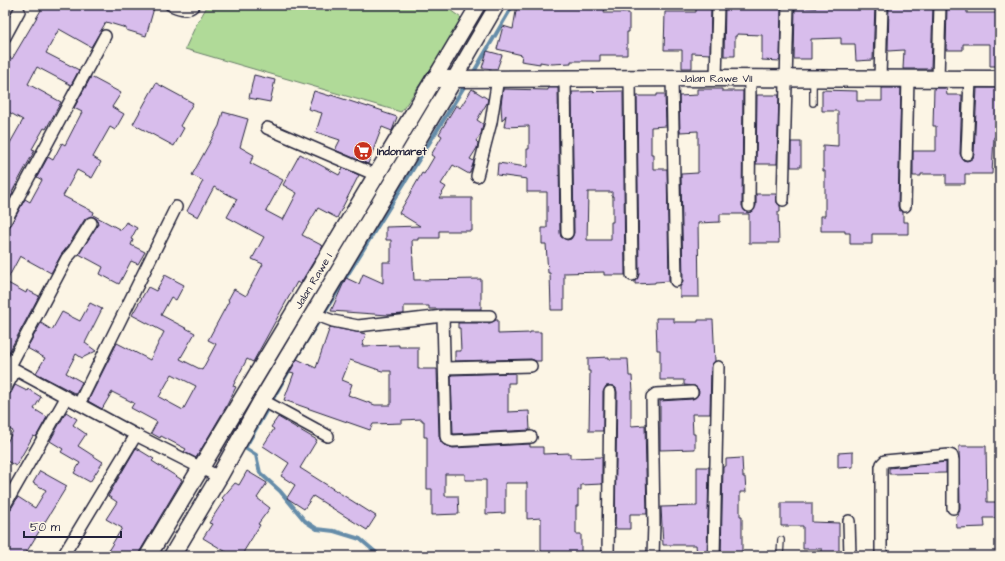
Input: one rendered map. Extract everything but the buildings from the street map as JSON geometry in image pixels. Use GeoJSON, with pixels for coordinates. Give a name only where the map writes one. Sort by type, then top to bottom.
{"type":"FeatureCollection","features":[{"type":"Feature","properties":{"kind":"main road","name":"Jalan Rawe VII"},"geometry":{"type":"LineString","coordinates":[[434,79],[1000,79]]}},
{"type":"Feature","properties":{"kind":"main road","name":"Jalan Rawe I"},"geometry":{"type":"LineString","coordinates":[[148,556],[434,79]]}},
{"type":"Feature","properties":{"kind":"main road","name":"Jalan Rawe I"},"geometry":{"type":"LineString","coordinates":[[172,556],[219,477],[267,403],[314,314],[465,79]]}},
{"type":"Feature","properties":{"kind":"street"},"geometry":{"type":"LineString","coordinates":[[170,5],[184,9],[191,8],[194,5]]}},
{"type":"Feature","properties":{"kind":"street","name":"Jalan Rawe I"},"geometry":{"type":"LineString","coordinates":[[434,79],[478,5]]}},
{"type":"Feature","properties":{"kind":"street","name":"Jalan Rawe I"},"geometry":{"type":"LineString","coordinates":[[465,79],[497,5]]}},
{"type":"Feature","properties":{"kind":"street"},"geometry":{"type":"LineString","coordinates":[[716,78],[718,5]]}},
{"type":"Feature","properties":{"kind":"street"},"geometry":{"type":"LineString","coordinates":[[783,200],[788,5]]}},
{"type":"Feature","properties":{"kind":"street"},"geometry":{"type":"LineString","coordinates":[[880,78],[882,5]]}},
{"type":"Feature","properties":{"kind":"street"},"geometry":{"type":"LineString","coordinates":[[938,79],[940,5]]}},
{"type":"Feature","properties":{"kind":"street"},"geometry":{"type":"LineString","coordinates":[[5,37],[19,11]]}},
{"type":"Feature","properties":{"kind":"street"},"geometry":{"type":"LineString","coordinates":[[5,222],[105,36]]}},
{"type":"Feature","properties":{"kind":"street"},"geometry":{"type":"LineString","coordinates":[[477,176],[491,122],[498,78]]}},
{"type":"Feature","properties":{"kind":"street"},"geometry":{"type":"LineString","coordinates":[[630,78],[632,275]]}},
{"type":"Feature","properties":{"kind":"street"},"geometry":{"type":"LineString","coordinates":[[672,78],[676,281]]}},
{"type":"Feature","properties":{"kind":"street"},"geometry":{"type":"LineString","coordinates":[[749,206],[750,78]]}},
{"type":"Feature","properties":{"kind":"street"},"geometry":{"type":"LineString","coordinates":[[905,206],[908,78]]}},
{"type":"Feature","properties":{"kind":"street"},"geometry":{"type":"LineString","coordinates":[[565,79],[567,233]]}},
{"type":"Feature","properties":{"kind":"street"},"geometry":{"type":"LineString","coordinates":[[967,154],[970,79]]}},
{"type":"Feature","properties":{"kind":"street"},"geometry":{"type":"LineString","coordinates":[[267,128],[376,175]]}},
{"type":"Feature","properties":{"kind":"street"},"geometry":{"type":"LineString","coordinates":[[79,404],[176,207]]}},
{"type":"Feature","properties":{"kind":"street"},"geometry":{"type":"LineString","coordinates":[[5,389],[10,367],[67,258],[74,250],[91,223]]}},
{"type":"Feature","properties":{"kind":"street"},"geometry":{"type":"LineString","coordinates":[[314,314],[333,321],[358,326],[443,316],[490,316]]}},
{"type":"Feature","properties":{"kind":"street"},"geometry":{"type":"LineString","coordinates":[[443,316],[446,436],[449,440],[531,437]]}},
{"type":"Feature","properties":{"kind":"street"},"geometry":{"type":"LineString","coordinates":[[445,368],[531,366]]}},
{"type":"Feature","properties":{"kind":"street"},"geometry":{"type":"LineString","coordinates":[[10,367],[136,435],[219,477]]}},
{"type":"Feature","properties":{"kind":"street"},"geometry":{"type":"LineString","coordinates":[[714,556],[718,367]]}},
{"type":"Feature","properties":{"kind":"street"},"geometry":{"type":"LineString","coordinates":[[608,556],[610,392]]}},
{"type":"Feature","properties":{"kind":"street"},"geometry":{"type":"LineString","coordinates":[[653,556],[654,523],[652,397],[656,394],[692,392]]}},
{"type":"Feature","properties":{"kind":"street"},"geometry":{"type":"LineString","coordinates":[[5,505],[66,398]]}},
{"type":"Feature","properties":{"kind":"street"},"geometry":{"type":"LineString","coordinates":[[267,403],[328,436]]}},
{"type":"Feature","properties":{"kind":"street"},"geometry":{"type":"LineString","coordinates":[[63,556],[136,435]]}},
{"type":"Feature","properties":{"kind":"street"},"geometry":{"type":"LineString","coordinates":[[881,556],[881,467],[885,460],[952,456],[953,508]]}},
{"type":"Feature","properties":{"kind":"street"},"geometry":{"type":"LineString","coordinates":[[849,521],[850,556]]}},
{"type":"Feature","properties":{"kind":"lane"},"geometry":{"type":"LineString","coordinates":[[812,78],[813,103]]}},
{"type":"Feature","properties":{"kind":"lane"},"geometry":{"type":"LineString","coordinates":[[780,556],[781,540]]}},
{"type":"Feature","properties":{"kind":"green space"},"geometry":{"type":"Polygon","coordinates":[[[208,5],[443,5],[464,20],[401,112],[185,49],[196,25],[208,5]]]}},
{"type":"Feature","properties":{"kind":"waterway"},"geometry":{"type":"LineString","coordinates":[[472,75],[513,5]]}},
{"type":"Feature","properties":{"kind":"waterway"},"geometry":{"type":"LineString","coordinates":[[380,556],[360,539],[334,531],[317,529],[305,521],[280,491],[260,473],[256,455],[245,448],[299,353],[467,82]]}},
{"type":"Feature","properties":{"kind":"place","name":"Indomaret"},"geometry":{"type":"Point","coordinates":[363,151]}}]}
